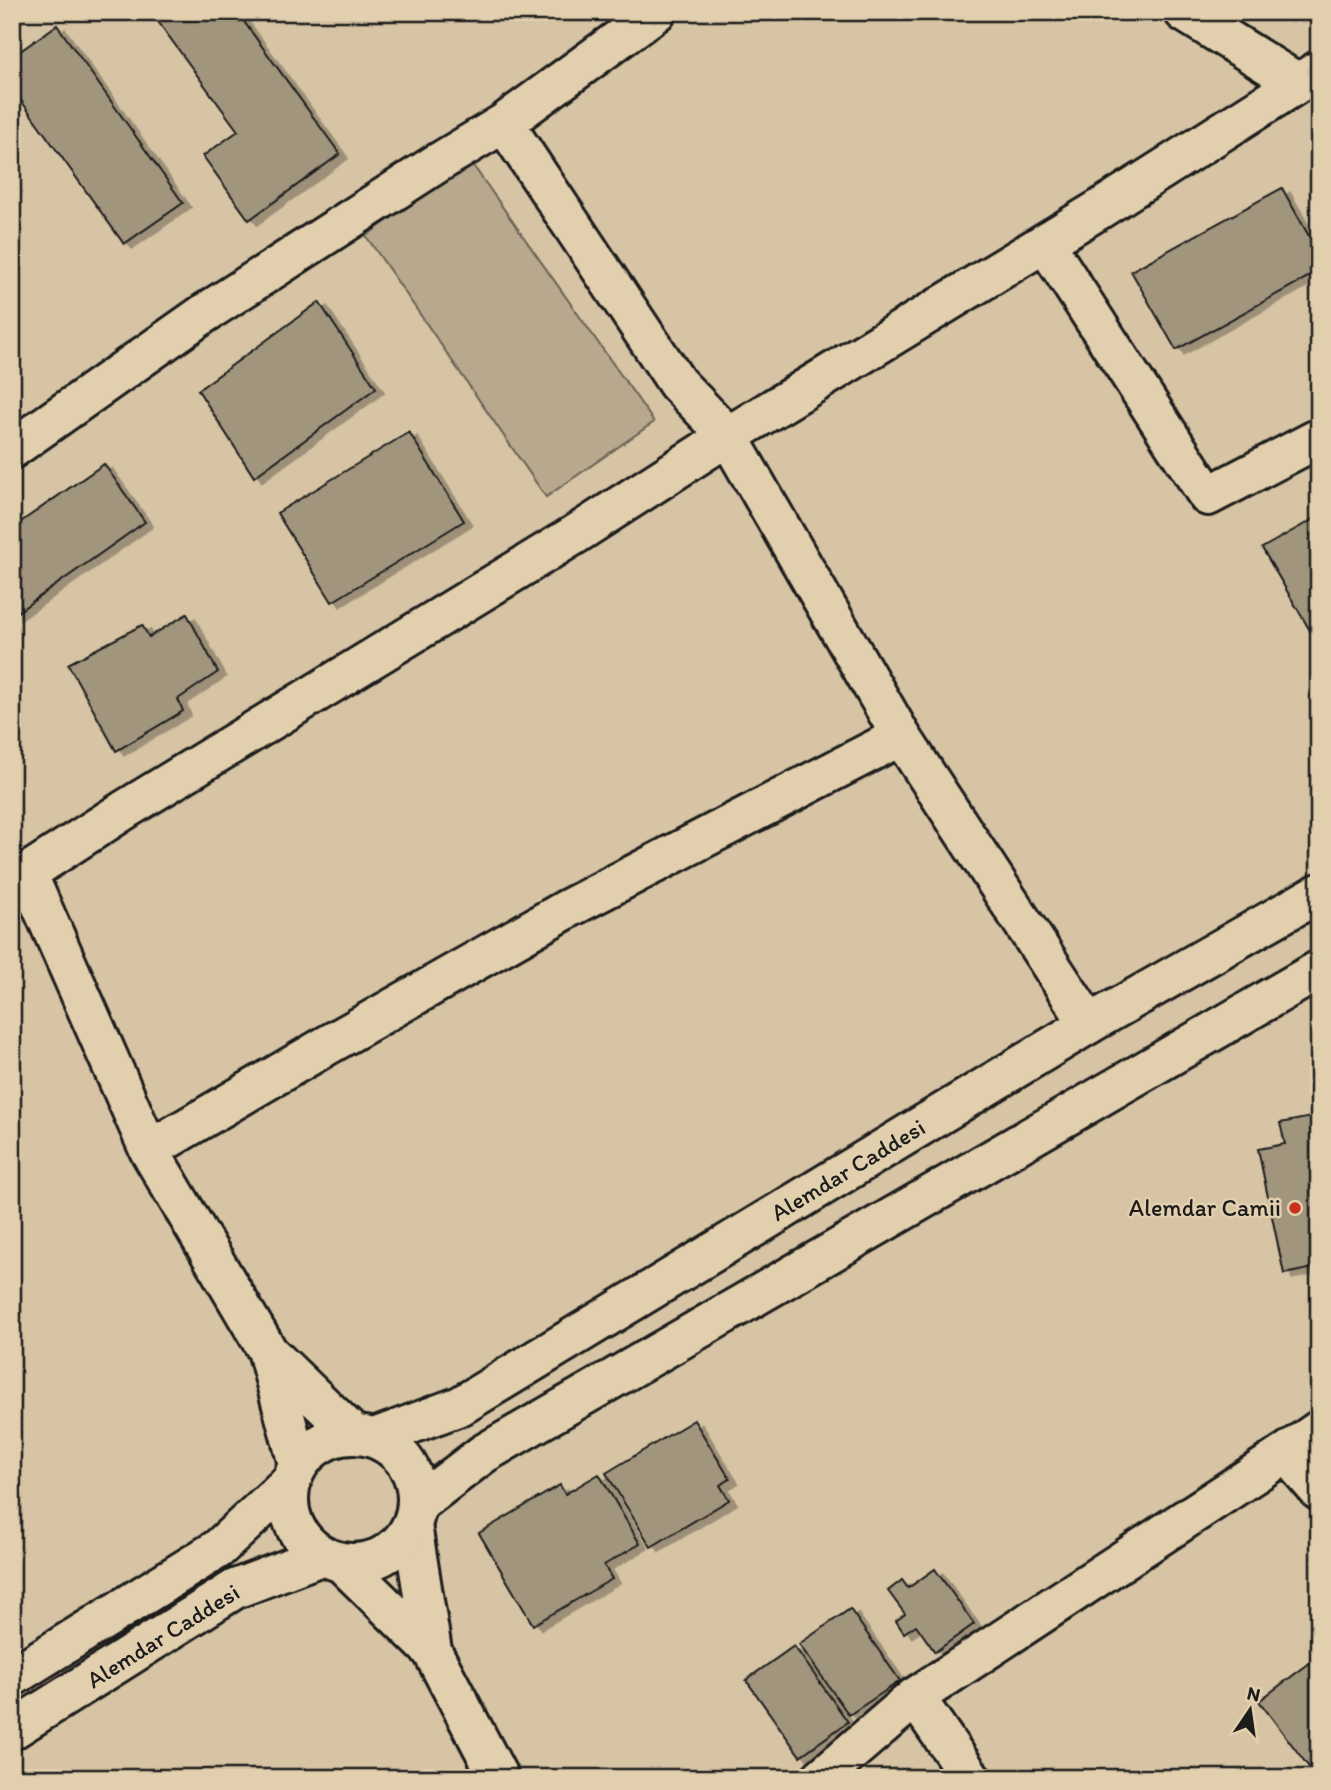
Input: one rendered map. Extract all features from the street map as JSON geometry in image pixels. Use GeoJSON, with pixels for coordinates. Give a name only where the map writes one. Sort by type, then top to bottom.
{"type":"FeatureCollection","features":[{"type":"Feature","properties":{"kind":"street"},"geometry":{"type":"LineString","coordinates":[[12,449],[205,313],[504,123],[656,12]]}},
{"type":"Feature","properties":{"kind":"street"},"geometry":{"type":"LineString","coordinates":[[1184,12],[1308,77]]}},
{"type":"Feature","properties":{"kind":"street"},"geometry":{"type":"LineString","coordinates":[[432,1651],[415,1515],[415,1483],[407,1464],[393,1448],[363,1436],[267,1350],[149,1150],[17,867],[138,802],[576,534],[727,436],[1045,243],[1308,77]]}},
{"type":"Feature","properties":{"kind":"street"},"geometry":{"type":"LineString","coordinates":[[504,123],[677,383],[727,436],[901,736],[1089,1024]]}},
{"type":"Feature","properties":{"kind":"street"},"geometry":{"type":"LineString","coordinates":[[1045,243],[1208,496],[1319,438]]}},
{"type":"Feature","properties":{"kind":"street"},"geometry":{"type":"LineString","coordinates":[[149,1150],[569,908],[901,736]]}},
{"type":"Feature","properties":{"kind":"street","name":"Alemdar Caddesi"},"geometry":{"type":"LineString","coordinates":[[363,1436],[460,1406],[1089,1024],[1319,893]]}},
{"type":"Feature","properties":{"kind":"street"},"geometry":{"type":"LineString","coordinates":[[332,1560],[363,1563],[384,1556],[400,1543],[415,1515],[483,1454],[1319,970]]}},
{"type":"Feature","properties":{"kind":"street"},"geometry":{"type":"LineString","coordinates":[[267,1350],[294,1473]]}},
{"type":"Feature","properties":{"kind":"street"},"geometry":{"type":"LineString","coordinates":[[821,1778],[915,1697],[1319,1430]]}},
{"type":"Feature","properties":{"kind":"street"},"geometry":{"type":"LineString","coordinates":[[363,1436],[332,1437],[312,1448],[294,1473],[287,1504],[293,1525],[304,1542],[332,1560],[432,1651],[499,1778]]}},
{"type":"Feature","properties":{"kind":"street"},"geometry":{"type":"LineString","coordinates":[[1286,1453],[1319,1490]]}},
{"type":"Feature","properties":{"kind":"street","name":"Alemdar Caddesi"},"geometry":{"type":"LineString","coordinates":[[16,1666],[218,1549],[294,1473]]}},
{"type":"Feature","properties":{"kind":"street","name":"Alemdar Caddesi"},"geometry":{"type":"LineString","coordinates":[[12,1730],[235,1588],[332,1560]]}},
{"type":"Feature","properties":{"kind":"street"},"geometry":{"type":"LineString","coordinates":[[915,1697],[971,1778]]}},
{"type":"Feature","properties":{"kind":"shaded area"},"geometry":{"type":"Polygon","coordinates":[[[470,161],[654,422],[546,497],[366,236],[470,161]]]}},
{"type":"Feature","properties":{"kind":"building"},"geometry":{"type":"Polygon","coordinates":[[[151,12],[237,12],[340,154],[249,220],[203,156],[238,131],[151,12]]]}},
{"type":"Feature","properties":{"kind":"building"},"geometry":{"type":"Polygon","coordinates":[[[57,25],[183,203],[124,244],[12,88],[12,57],[57,25]]]}},
{"type":"Feature","properties":{"kind":"building"},"geometry":{"type":"Polygon","coordinates":[[[1282,188],[1319,254],[1319,271],[1176,350],[1131,271],[1282,188]]]}},
{"type":"Feature","properties":{"kind":"building"},"geometry":{"type":"Polygon","coordinates":[[[319,302],[376,388],[254,477],[198,390],[319,302]]]}},
{"type":"Feature","properties":{"kind":"building"},"geometry":{"type":"Polygon","coordinates":[[[409,432],[464,521],[332,602],[277,513],[409,432]]]}},
{"type":"Feature","properties":{"kind":"building"},"geometry":{"type":"Polygon","coordinates":[[[104,464],[145,522],[12,616],[12,528],[104,464]]]}},
{"type":"Feature","properties":{"kind":"building"},"geometry":{"type":"Polygon","coordinates":[[[1319,516],[1319,646],[1262,548],[1319,516]]]}},
{"type":"Feature","properties":{"kind":"building"},"geometry":{"type":"Polygon","coordinates":[[[187,614],[218,672],[178,699],[183,711],[116,751],[68,664],[142,625],[149,637],[187,614]]]}},
{"type":"Feature","properties":{"kind":"building","name":"Alemdar Camii"},"geometry":{"type":"Polygon","coordinates":[[[1319,1094],[1319,1267],[1284,1274],[1258,1149],[1285,1144],[1280,1123],[1312,1117],[1308,1096],[1319,1094]]]}},
{"type":"Feature","properties":{"kind":"building"},"geometry":{"type":"Polygon","coordinates":[[[694,1420],[730,1479],[720,1485],[729,1500],[651,1547],[606,1473],[694,1420]]]}},
{"type":"Feature","properties":{"kind":"building"},"geometry":{"type":"Polygon","coordinates":[[[599,1474],[640,1544],[604,1565],[612,1579],[533,1625],[479,1533],[560,1485],[565,1494],[599,1474]]]}},
{"type":"Feature","properties":{"kind":"building"},"geometry":{"type":"Polygon","coordinates":[[[935,1569],[974,1624],[935,1652],[916,1625],[904,1633],[896,1621],[905,1614],[888,1591],[902,1580],[908,1588],[935,1569]]]}},
{"type":"Feature","properties":{"kind":"building"},"geometry":{"type":"Polygon","coordinates":[[[850,1609],[900,1681],[849,1715],[799,1644],[850,1609]]]}},
{"type":"Feature","properties":{"kind":"building"},"geometry":{"type":"Polygon","coordinates":[[[794,1646],[848,1722],[800,1756],[746,1680],[794,1646]]]}},
{"type":"Feature","properties":{"kind":"building"},"geometry":{"type":"Polygon","coordinates":[[[1319,1656],[1319,1765],[1311,1770],[1259,1701],[1319,1656]]]}},
{"type":"Feature","properties":{"kind":"place","name":"Alemdar Camii"},"geometry":{"type":"Point","coordinates":[1295,1208]}}]}
